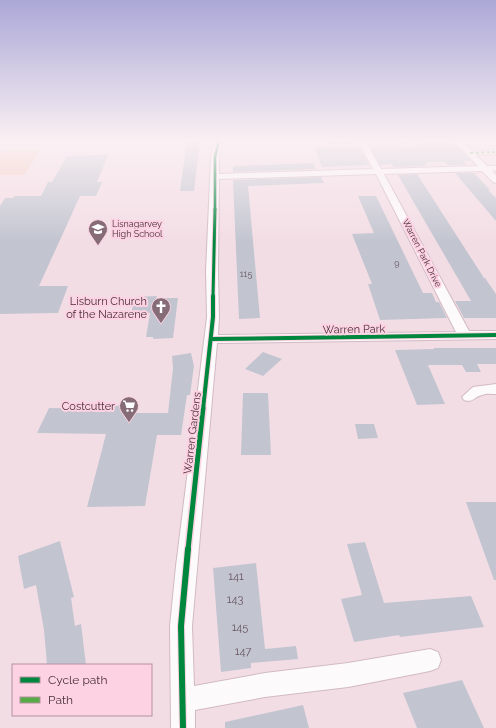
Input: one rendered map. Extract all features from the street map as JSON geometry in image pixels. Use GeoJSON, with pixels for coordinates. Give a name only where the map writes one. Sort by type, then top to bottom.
{"type":"FeatureCollection","features":[{"type":"Feature","properties":{"kind":"street"},"geometry":{"type":"LineString","coordinates":[[215,176],[270,174]]}},
{"type":"Feature","properties":{"kind":"street","name":"Warren Park Drive"},"geometry":{"type":"LineString","coordinates":[[381,174],[465,336]]}},
{"type":"Feature","properties":{"kind":"street","name":"Warren Gardens"},"geometry":{"type":"LineString","coordinates":[[183,728],[181,626],[186,566],[212,339],[215,176]]}},
{"type":"Feature","properties":{"kind":"street","name":"Warren Park"},"geometry":{"type":"LineString","coordinates":[[212,339],[496,335]]}},
{"type":"Feature","properties":{"kind":"street"},"geometry":{"type":"LineString","coordinates":[[469,397],[478,390],[496,389]]}},
{"type":"Feature","properties":{"kind":"street"},"geometry":{"type":"LineString","coordinates":[[182,700],[265,685],[348,675],[430,660]]}},
{"type":"Feature","properties":{"kind":"shaded area"},"geometry":{"type":"Polygon","coordinates":[[[0,174],[25,174],[24,175],[0,174]]]}},
{"type":"Feature","properties":{"kind":"building"},"geometry":{"type":"Polygon","coordinates":[[[57,174],[100,174],[97,182],[102,182],[96,196],[80,196],[39,286],[68,286],[58,313],[0,314],[0,206],[5,198],[13,198],[15,196],[41,196],[48,182],[52,182],[57,174]]]}},
{"type":"Feature","properties":{"kind":"building"},"geometry":{"type":"Polygon","coordinates":[[[182,174],[196,174],[194,191],[180,191],[182,174]]]}},
{"type":"Feature","properties":{"kind":"building"},"geometry":{"type":"Polygon","coordinates":[[[417,174],[484,278],[496,294],[496,318],[464,318],[455,301],[471,301],[398,175],[417,174]]]}},
{"type":"Feature","properties":{"kind":"building"},"geometry":{"type":"Polygon","coordinates":[[[456,174],[475,174],[490,190],[488,190],[496,198],[496,221],[456,174]]]}},
{"type":"Feature","properties":{"kind":"building"},"geometry":{"type":"Polygon","coordinates":[[[321,177],[324,183],[248,186],[260,318],[239,319],[233,180],[321,177]]]}},
{"type":"Feature","properties":{"kind":"building"},"geometry":{"type":"Polygon","coordinates":[[[358,196],[376,196],[423,293],[432,293],[436,302],[439,302],[447,318],[380,320],[368,284],[372,284],[352,234],[374,233],[358,196]]]}},
{"type":"Feature","properties":{"kind":"building","name":"Lisburn Church of the Nazarene"},"geometry":{"type":"Polygon","coordinates":[[[157,296],[156,298],[178,298],[173,338],[153,339],[153,337],[146,337],[150,313],[131,314],[135,297],[157,296]]]}},
{"type":"Feature","properties":{"kind":"building"},"geometry":{"type":"Polygon","coordinates":[[[434,348],[496,348],[496,364],[477,364],[481,372],[466,372],[462,365],[428,365],[445,404],[417,405],[395,350],[434,348]]]}},
{"type":"Feature","properties":{"kind":"building"},"geometry":{"type":"Polygon","coordinates":[[[263,352],[282,359],[263,376],[245,369],[263,352]]]}},
{"type":"Feature","properties":{"kind":"building"},"geometry":{"type":"Polygon","coordinates":[[[191,353],[194,366],[190,395],[187,395],[181,435],[157,435],[145,506],[87,507],[106,434],[37,433],[49,408],[112,409],[112,406],[136,405],[135,413],[168,413],[173,368],[172,356],[191,353]]]}},
{"type":"Feature","properties":{"kind":"building"},"geometry":{"type":"Polygon","coordinates":[[[243,393],[268,393],[271,455],[241,455],[243,393]]]}},
{"type":"Feature","properties":{"kind":"building"},"geometry":{"type":"Polygon","coordinates":[[[355,424],[374,424],[378,438],[358,439],[355,424]]]}},
{"type":"Feature","properties":{"kind":"building"},"geometry":{"type":"Polygon","coordinates":[[[466,502],[496,502],[496,580],[494,580],[466,502]]]}},
{"type":"Feature","properties":{"kind":"building"},"geometry":{"type":"Polygon","coordinates":[[[60,541],[74,597],[71,598],[75,626],[81,624],[86,664],[47,664],[44,630],[36,585],[24,589],[18,556],[60,541]]]}},
{"type":"Feature","properties":{"kind":"building"},"geometry":{"type":"Polygon","coordinates":[[[365,542],[384,603],[471,596],[484,627],[400,637],[399,635],[354,642],[341,599],[362,595],[347,544],[365,542]]]}},
{"type":"Feature","properties":{"kind":"building"},"geometry":{"type":"Polygon","coordinates":[[[256,563],[265,649],[296,646],[298,659],[251,663],[251,668],[221,672],[213,568],[256,563]]]}},
{"type":"Feature","properties":{"kind":"building"},"geometry":{"type":"Polygon","coordinates":[[[462,680],[484,728],[417,728],[403,693],[462,680]]]}},
{"type":"Feature","properties":{"kind":"building"},"geometry":{"type":"Polygon","coordinates":[[[303,705],[309,728],[225,728],[225,722],[303,705]]]}},
{"type":"Feature","properties":{"kind":"cycle path"},"geometry":{"type":"LineString","coordinates":[[183,728],[181,626],[186,566],[213,317],[212,271],[215,174]]}},
{"type":"Feature","properties":{"kind":"cycle path"},"geometry":{"type":"LineString","coordinates":[[212,339],[496,335]]}},
{"type":"Feature","properties":{"kind":"place","name":"Lisnagarvey High School"},"geometry":{"type":"Point","coordinates":[98,246]}},
{"type":"Feature","properties":{"kind":"place","name":"Lisburn Church of the Nazarene"},"geometry":{"type":"Point","coordinates":[161,324]}},
{"type":"Feature","properties":{"kind":"place","name":"Costcutter"},"geometry":{"type":"Point","coordinates":[129,423]}}]}
